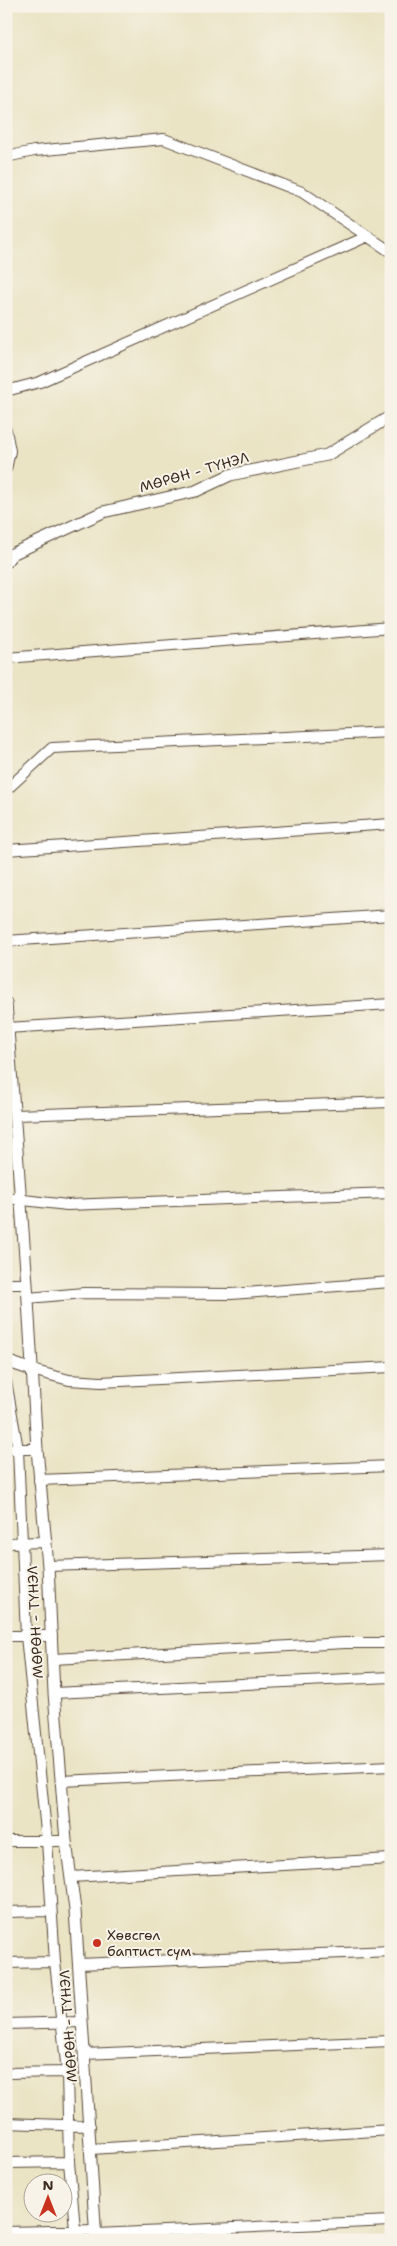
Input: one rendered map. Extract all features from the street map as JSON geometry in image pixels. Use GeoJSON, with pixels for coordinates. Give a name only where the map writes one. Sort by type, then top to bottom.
{"type":"FeatureCollection","features":[{"type":"Feature","properties":{"kind":"street"},"geometry":{"type":"LineString","coordinates":[[6,157],[34,151],[164,139],[302,192],[366,237],[391,252]]}},
{"type":"Feature","properties":{"kind":"street"},"geometry":{"type":"LineString","coordinates":[[6,391],[40,382],[366,237]]}},
{"type":"Feature","properties":{"kind":"street","name":"МӨРӨН - ТҮНЭЛ"},"geometry":{"type":"LineString","coordinates":[[6,562],[12,554],[103,512],[196,491],[230,476],[327,455],[391,416]]}},
{"type":"Feature","properties":{"kind":"street"},"geometry":{"type":"LineString","coordinates":[[6,430],[10,450],[6,469]]}},
{"type":"Feature","properties":{"kind":"street"},"geometry":{"type":"LineString","coordinates":[[6,658],[391,628]]}},
{"type":"Feature","properties":{"kind":"street"},"geometry":{"type":"LineString","coordinates":[[6,790],[52,748],[391,732]]}},
{"type":"Feature","properties":{"kind":"street"},"geometry":{"type":"LineString","coordinates":[[6,850],[391,824]]}},
{"type":"Feature","properties":{"kind":"street"},"geometry":{"type":"LineString","coordinates":[[6,941],[391,915]]}},
{"type":"Feature","properties":{"kind":"street","name":"МӨРӨН - ТҮНЭЛ"},"geometry":{"type":"LineString","coordinates":[[6,1004],[10,1095],[15,1115],[39,1480],[48,1566],[54,1693],[78,1964],[96,2234]]}},
{"type":"Feature","properties":{"kind":"street"},"geometry":{"type":"LineString","coordinates":[[8,1028],[391,1004]]}},
{"type":"Feature","properties":{"kind":"street"},"geometry":{"type":"LineString","coordinates":[[15,1115],[391,1102]]}},
{"type":"Feature","properties":{"kind":"street"},"geometry":{"type":"LineString","coordinates":[[6,1198],[67,1205],[391,1193]]}},
{"type":"Feature","properties":{"kind":"street"},"geometry":{"type":"LineString","coordinates":[[28,1298],[84,1293],[231,1294],[391,1282]]}},
{"type":"Feature","properties":{"kind":"street"},"geometry":{"type":"LineString","coordinates":[[6,1284],[27,1284]]}},
{"type":"Feature","properties":{"kind":"street"},"geometry":{"type":"LineString","coordinates":[[6,1361],[69,1380],[101,1382],[391,1367]]}},
{"type":"Feature","properties":{"kind":"street"},"geometry":{"type":"LineString","coordinates":[[6,1381],[18,1449],[26,1636],[47,1841],[50,1911],[63,2024],[67,2072],[69,2162],[76,2235]]}},
{"type":"Feature","properties":{"kind":"street"},"geometry":{"type":"LineString","coordinates":[[6,1449],[37,1449]]}},
{"type":"Feature","properties":{"kind":"street"},"geometry":{"type":"LineString","coordinates":[[39,1480],[391,1466]]}},
{"type":"Feature","properties":{"kind":"street"},"geometry":{"type":"LineString","coordinates":[[6,1543],[46,1542]]}},
{"type":"Feature","properties":{"kind":"street"},"geometry":{"type":"LineString","coordinates":[[48,1566],[391,1555]]}},
{"type":"Feature","properties":{"kind":"street"},"geometry":{"type":"LineString","coordinates":[[6,1636],[52,1636]]}},
{"type":"Feature","properties":{"kind":"street"},"geometry":{"type":"LineString","coordinates":[[52,1659],[345,1643],[391,1643]]}},
{"type":"Feature","properties":{"kind":"street"},"geometry":{"type":"LineString","coordinates":[[54,1693],[391,1678]]}},
{"type":"Feature","properties":{"kind":"street"},"geometry":{"type":"LineString","coordinates":[[61,1781],[391,1766]]}},
{"type":"Feature","properties":{"kind":"street"},"geometry":{"type":"LineString","coordinates":[[6,1841],[66,1841]]}},
{"type":"Feature","properties":{"kind":"street"},"geometry":{"type":"LineString","coordinates":[[71,1877],[391,1859]]}},
{"type":"Feature","properties":{"kind":"street"},"geometry":{"type":"LineString","coordinates":[[6,1912],[50,1911]]}},
{"type":"Feature","properties":{"kind":"street"},"geometry":{"type":"LineString","coordinates":[[78,1964],[391,1951]]}},
{"type":"Feature","properties":{"kind":"street"},"geometry":{"type":"LineString","coordinates":[[6,1962],[55,1962]]}},
{"type":"Feature","properties":{"kind":"street"},"geometry":{"type":"LineString","coordinates":[[6,2024],[82,2022]]}},
{"type":"Feature","properties":{"kind":"street"},"geometry":{"type":"LineString","coordinates":[[84,2054],[391,2041]]}},
{"type":"Feature","properties":{"kind":"street"},"geometry":{"type":"LineString","coordinates":[[6,2073],[67,2072]]}},
{"type":"Feature","properties":{"kind":"street"},"geometry":{"type":"LineString","coordinates":[[6,2123],[90,2126]]}},
{"type":"Feature","properties":{"kind":"street"},"geometry":{"type":"LineString","coordinates":[[91,2149],[391,2130]]}},
{"type":"Feature","properties":{"kind":"street"},"geometry":{"type":"LineString","coordinates":[[6,2164],[69,2162]]}},
{"type":"Feature","properties":{"kind":"street"},"geometry":{"type":"LineString","coordinates":[[6,2232],[76,2235],[391,2220]]}},
{"type":"Feature","properties":{"kind":"place","name":"Хөвсгөл баптист сүм"},"geometry":{"type":"Point","coordinates":[97,1943]}}]}
